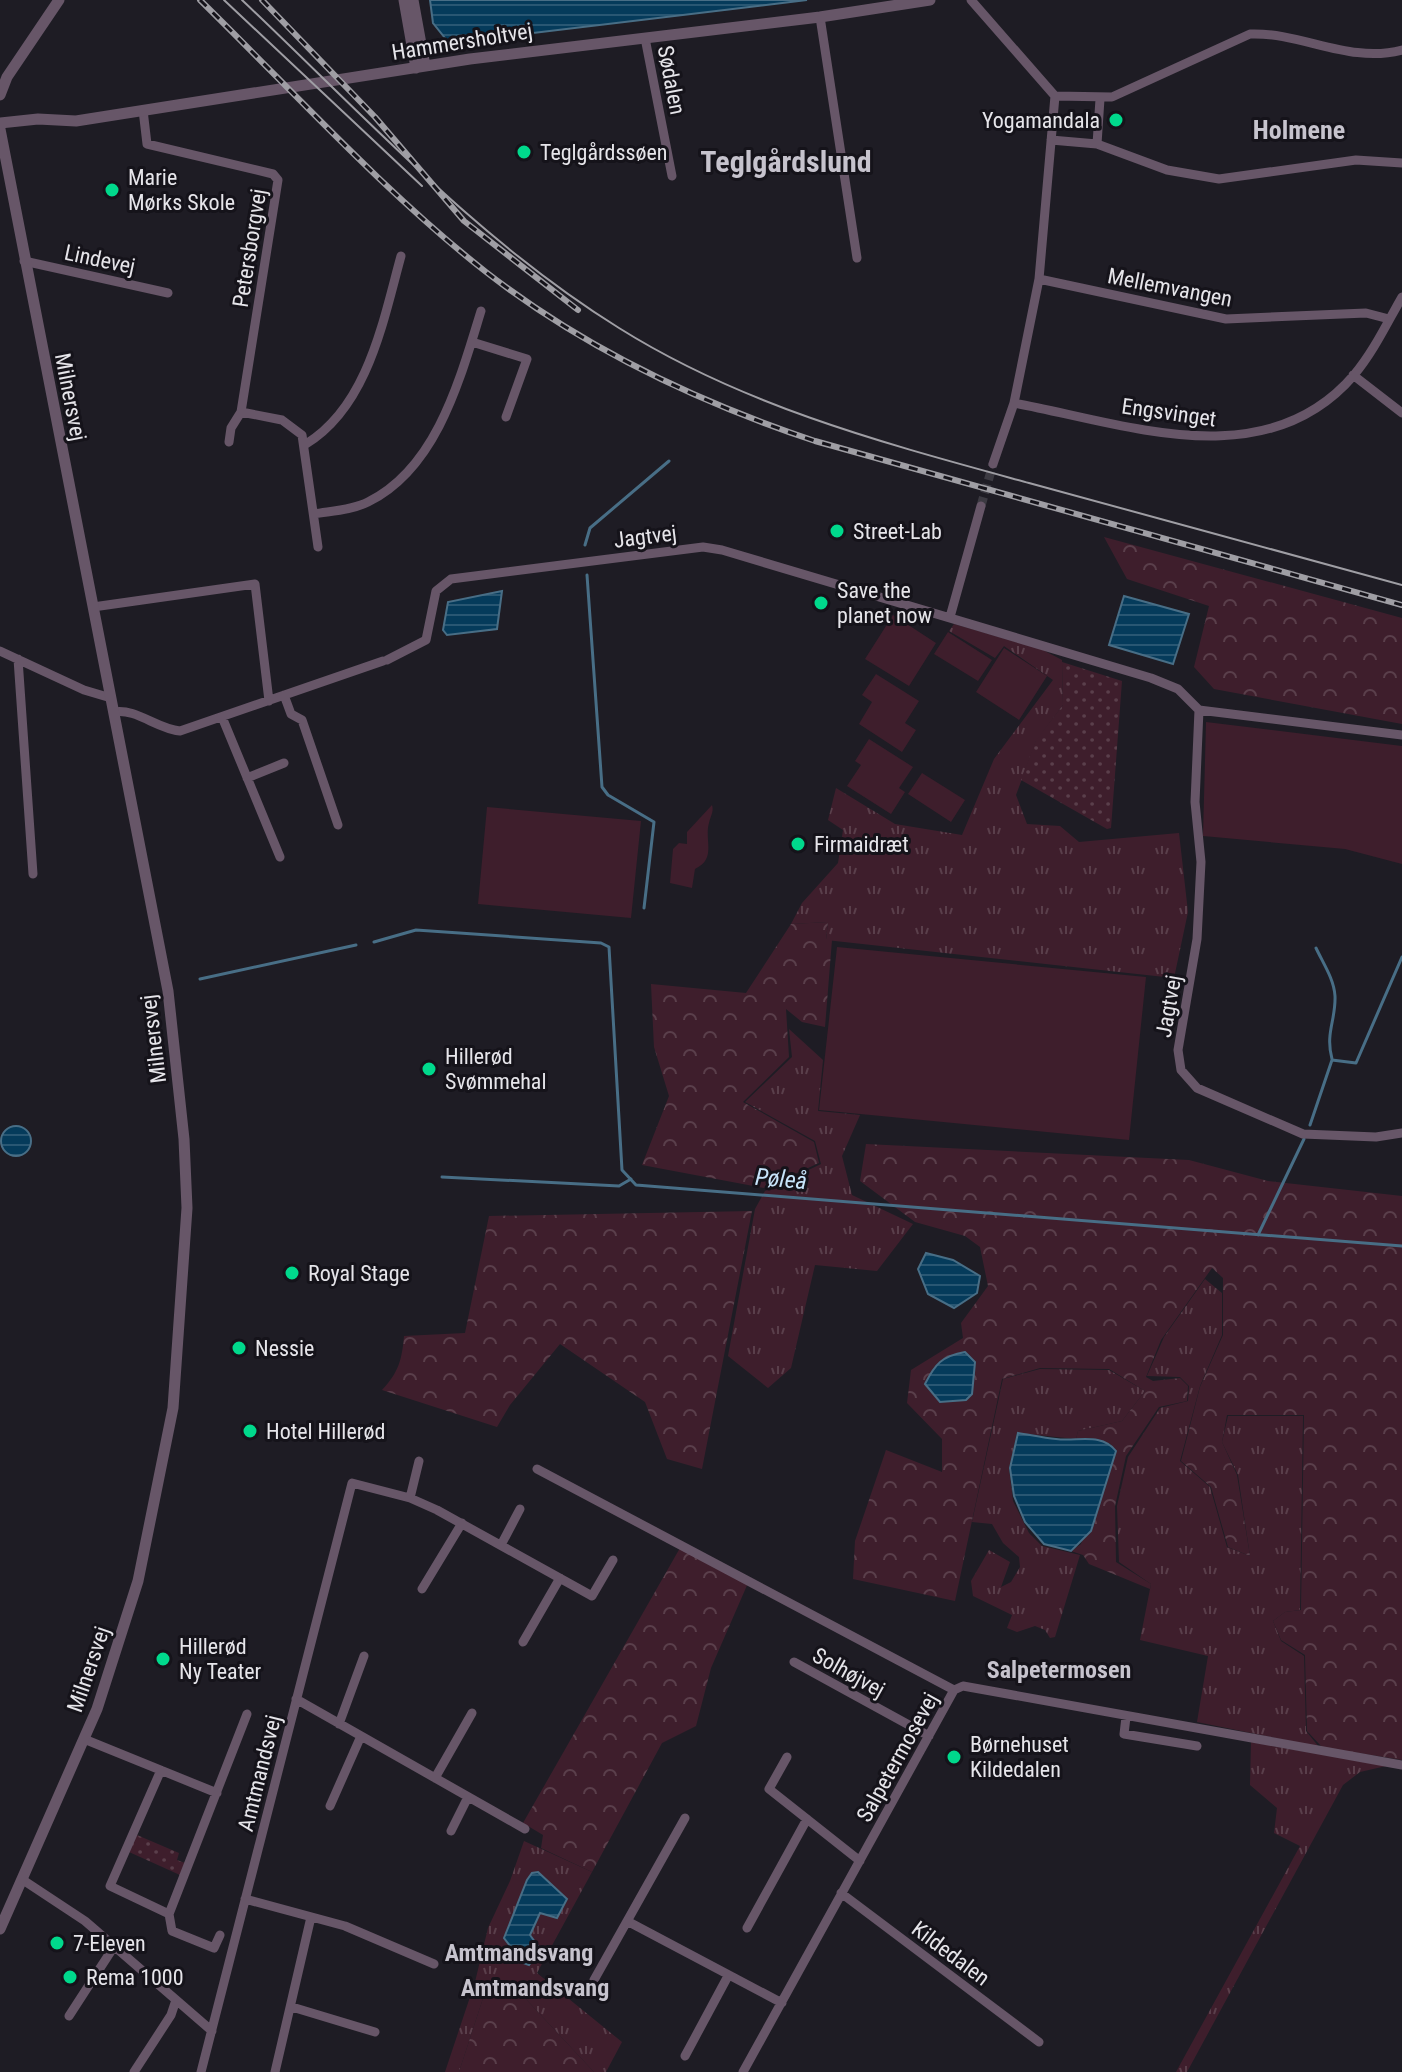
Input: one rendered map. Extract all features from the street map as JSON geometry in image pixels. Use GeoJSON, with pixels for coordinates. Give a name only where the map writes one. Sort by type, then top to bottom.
{"type":"FeatureCollection","features":[{"type":"Feature","properties":{"kind":"street"},"geometry":{"type":"LineString","coordinates":[[0,95],[4,79],[59,0]]}},
{"type":"Feature","properties":{"kind":"street"},"geometry":{"type":"LineString","coordinates":[[404,0],[420,67]]}},
{"type":"Feature","properties":{"kind":"street"},"geometry":{"type":"LineString","coordinates":[[413,0],[420,67]]}},
{"type":"Feature","properties":{"kind":"street","name":"Hammersholtvej"},"geometry":{"type":"LineString","coordinates":[[0,123],[38,119],[76,121],[420,67],[820,17],[930,0]]}},
{"type":"Feature","properties":{"kind":"street"},"geometry":{"type":"LineString","coordinates":[[971,0],[1055,96],[1112,97],[1250,34],[1270,34],[1365,54],[1402,50]]}},
{"type":"Feature","properties":{"kind":"street"},"geometry":{"type":"LineString","coordinates":[[820,17],[857,258]]}},
{"type":"Feature","properties":{"kind":"street","name":"Sødalen"},"geometry":{"type":"LineString","coordinates":[[645,38],[672,176]]}},
{"type":"Feature","properties":{"kind":"street"},"geometry":{"type":"LineString","coordinates":[[993,464],[1014,403],[1039,279],[1055,96]]}},
{"type":"Feature","properties":{"kind":"street"},"geometry":{"type":"LineString","coordinates":[[1097,144],[1100,99]]}},
{"type":"Feature","properties":{"kind":"street","name":"Petersborgvej"},"geometry":{"type":"LineString","coordinates":[[143,110],[147,144],[273,174],[278,180],[241,412],[231,428],[229,442]]}},
{"type":"Feature","properties":{"kind":"street","name":"Milnersvej"},"geometry":{"type":"LineString","coordinates":[[0,129],[172,1015],[184,1139],[186,1238],[177,1372],[162,1473],[138,1581],[84,1739],[0,1929]]}},
{"type":"Feature","properties":{"kind":"street"},"geometry":{"type":"LineString","coordinates":[[1051,140],[1097,144],[1167,170],[1219,179],[1356,160],[1402,163]]}},
{"type":"Feature","properties":{"kind":"street"},"geometry":{"type":"LineString","coordinates":[[306,444],[320,435],[357,387],[376,343],[401,256]]}},
{"type":"Feature","properties":{"kind":"street","name":"Lindevej"},"geometry":{"type":"LineString","coordinates":[[24,261],[168,293]]}},
{"type":"Feature","properties":{"kind":"street","name":"Mellemvangen"},"geometry":{"type":"LineString","coordinates":[[1039,279],[1226,319],[1366,313],[1389,319]]}},
{"type":"Feature","properties":{"kind":"street","name":"Engsvinget"},"geometry":{"type":"LineString","coordinates":[[1014,403],[1190,437],[1254,435],[1285,425],[1333,396],[1353,375],[1402,297]]}},
{"type":"Feature","properties":{"kind":"street"},"geometry":{"type":"LineString","coordinates":[[314,514],[364,504],[397,481],[439,425],[459,384],[481,311]]}},
{"type":"Feature","properties":{"kind":"street"},"geometry":{"type":"LineString","coordinates":[[472,342],[527,359],[506,417]]}},
{"type":"Feature","properties":{"kind":"street"},"geometry":{"type":"LineString","coordinates":[[1353,375],[1402,413]]}},
{"type":"Feature","properties":{"kind":"street"},"geometry":{"type":"LineString","coordinates":[[241,412],[288,423],[302,435],[306,444],[318,547]]}},
{"type":"Feature","properties":{"kind":"street"},"geometry":{"type":"LineString","coordinates":[[950,617],[981,506]]}},
{"type":"Feature","properties":{"kind":"street","name":"Jagtvej"},"geometry":{"type":"LineString","coordinates":[[284,695],[385,660],[426,640],[436,591],[451,579],[703,547],[722,550],[1151,678],[1178,689],[1199,710],[1195,802],[1201,862],[1197,939],[1178,1050],[1181,1070],[1197,1088],[1303,1134],[1376,1137],[1402,1133]]}},
{"type":"Feature","properties":{"kind":"street"},"geometry":{"type":"LineString","coordinates":[[93,607],[255,584],[269,701]]}},
{"type":"Feature","properties":{"kind":"street"},"geometry":{"type":"LineString","coordinates":[[0,651],[84,690],[111,698]]}},
{"type":"Feature","properties":{"kind":"street"},"geometry":{"type":"LineString","coordinates":[[18,659],[33,874]]}},
{"type":"Feature","properties":{"kind":"street"},"geometry":{"type":"LineString","coordinates":[[114,712],[129,713],[168,730],[180,731],[284,695],[291,714],[302,720],[338,825]]}},
{"type":"Feature","properties":{"kind":"street"},"geometry":{"type":"LineString","coordinates":[[1199,710],[1402,735]]}},
{"type":"Feature","properties":{"kind":"street"},"geometry":{"type":"LineString","coordinates":[[222,717],[280,857]]}},
{"type":"Feature","properties":{"kind":"street"},"geometry":{"type":"LineString","coordinates":[[247,778],[284,763]]}},
{"type":"Feature","properties":{"kind":"street"},"geometry":{"type":"LineString","coordinates":[[419,1461],[410,1498],[462,1523],[592,1596],[613,1560]]}},
{"type":"Feature","properties":{"kind":"street"},"geometry":{"type":"LineString","coordinates":[[537,1469],[954,1690]]}},
{"type":"Feature","properties":{"kind":"street","name":"Amtmandsvej"},"geometry":{"type":"LineString","coordinates":[[201,2072],[352,1483],[410,1498]]}},
{"type":"Feature","properties":{"kind":"street"},"geometry":{"type":"LineString","coordinates":[[501,1545],[520,1509]]}},
{"type":"Feature","properties":{"kind":"street"},"geometry":{"type":"LineString","coordinates":[[422,1589],[462,1523]]}},
{"type":"Feature","properties":{"kind":"street"},"geometry":{"type":"LineString","coordinates":[[523,1642],[560,1578]]}},
{"type":"Feature","properties":{"kind":"street"},"geometry":{"type":"LineString","coordinates":[[339,1724],[364,1656]]}},
{"type":"Feature","properties":{"kind":"street","name":"Solhøjvej"},"geometry":{"type":"LineString","coordinates":[[794,1662],[929,1736]]}},
{"type":"Feature","properties":{"kind":"street","name":"Salpetermosevej"},"geometry":{"type":"LineString","coordinates":[[743,2072],[954,1690],[973,1686],[1126,1717],[1402,1765]]}},
{"type":"Feature","properties":{"kind":"street"},"geometry":{"type":"LineString","coordinates":[[296,1699],[525,1829]]}},
{"type":"Feature","properties":{"kind":"street"},"geometry":{"type":"LineString","coordinates":[[435,1778],[472,1713]]}},
{"type":"Feature","properties":{"kind":"street"},"geometry":{"type":"LineString","coordinates":[[220,1935],[214,1948],[172,1931],[169,1914],[247,1714]]}},
{"type":"Feature","properties":{"kind":"street"},"geometry":{"type":"LineString","coordinates":[[1126,1717],[1124,1734],[1197,1746]]}},
{"type":"Feature","properties":{"kind":"street"},"geometry":{"type":"LineString","coordinates":[[330,1806],[361,1736]]}},
{"type":"Feature","properties":{"kind":"street"},"geometry":{"type":"LineString","coordinates":[[84,1739],[217,1793]]}},
{"type":"Feature","properties":{"kind":"street"},"geometry":{"type":"LineString","coordinates":[[787,1757],[769,1789],[860,1861]]}},
{"type":"Feature","properties":{"kind":"street"},"geometry":{"type":"LineString","coordinates":[[161,1770],[110,1886],[169,1914]]}},
{"type":"Feature","properties":{"kind":"street"},"geometry":{"type":"LineString","coordinates":[[451,1831],[468,1797]]}},
{"type":"Feature","properties":{"kind":"street"},"geometry":{"type":"LineString","coordinates":[[594,1980],[685,1818]]}},
{"type":"Feature","properties":{"kind":"street"},"geometry":{"type":"LineString","coordinates":[[747,1928],[807,1819]]}},
{"type":"Feature","properties":{"kind":"street"},"geometry":{"type":"LineString","coordinates":[[23,1880],[35,1885],[115,1945],[212,2031]]}},
{"type":"Feature","properties":{"kind":"street","name":"Kildedalen"},"geometry":{"type":"LineString","coordinates":[[841,1893],[1039,2042]]}},
{"type":"Feature","properties":{"kind":"street"},"geometry":{"type":"LineString","coordinates":[[245,1899],[378,1937],[434,1964]]}},
{"type":"Feature","properties":{"kind":"street"},"geometry":{"type":"LineString","coordinates":[[275,2072],[311,1917]]}},
{"type":"Feature","properties":{"kind":"street"},"geometry":{"type":"LineString","coordinates":[[627,1921],[782,2003]]}},
{"type":"Feature","properties":{"kind":"street"},"geometry":{"type":"LineString","coordinates":[[69,2016],[115,1945]]}},
{"type":"Feature","properties":{"kind":"street"},"geometry":{"type":"LineString","coordinates":[[685,2056],[728,1976]]}},
{"type":"Feature","properties":{"kind":"street"},"geometry":{"type":"LineString","coordinates":[[134,2072],[171,2015],[176,2000]]}},
{"type":"Feature","properties":{"kind":"street"},"geometry":{"type":"LineString","coordinates":[[292,2007],[375,2032]]}},
{"type":"Feature","properties":{"kind":"green space"},"geometry":{"type":"Polygon","coordinates":[[[1104,537],[1402,618],[1402,724],[1214,689],[1194,667],[1209,606],[1127,579],[1104,537]]]}},
{"type":"Feature","properties":{"kind":"green space"},"geometry":{"type":"Polygon","coordinates":[[[893,615],[936,643],[909,686],[865,659],[893,615]]]}},
{"type":"Feature","properties":{"kind":"green space"},"geometry":{"type":"Polygon","coordinates":[[[954,624],[1041,649],[1062,660],[1063,705],[1036,741],[1016,795],[1027,824],[1060,826],[1079,842],[1179,833],[1188,912],[1174,978],[826,940],[828,922],[791,924],[802,903],[838,863],[843,830],[828,820],[836,788],[895,824],[962,835],[994,759],[1053,680],[1004,646],[995,658],[949,631],[954,624]]]}},
{"type":"Feature","properties":{"kind":"green space"},"geometry":{"type":"Polygon","coordinates":[[[948,632],[992,660],[978,681],[934,654],[948,632]]]}},
{"type":"Feature","properties":{"kind":"green space"},"geometry":{"type":"Polygon","coordinates":[[[1004,648],[1047,676],[1019,720],[976,692],[1004,648]]]}},
{"type":"Feature","properties":{"kind":"green space"},"geometry":{"type":"Polygon","coordinates":[[[1062,662],[1122,681],[1111,828],[1107,829],[1021,780],[1036,740],[1063,705],[1062,662]]]}},
{"type":"Feature","properties":{"kind":"green space"},"geometry":{"type":"Polygon","coordinates":[[[876,674],[919,701],[905,723],[916,730],[902,752],[859,724],[872,702],[862,695],[876,674]]]}},
{"type":"Feature","properties":{"kind":"green space"},"geometry":{"type":"Polygon","coordinates":[[[1206,722],[1402,746],[1402,864],[1345,849],[1203,836],[1206,722]]]}},
{"type":"Feature","properties":{"kind":"green space"},"geometry":{"type":"Polygon","coordinates":[[[869,739],[913,767],[899,788],[905,792],[891,814],[847,786],[861,765],[855,761],[869,739]]]}},
{"type":"Feature","properties":{"kind":"green space"},"geometry":{"type":"Polygon","coordinates":[[[922,773],[965,800],[951,822],[908,794],[922,773]]]}},
{"type":"Feature","properties":{"kind":"green space"},"geometry":{"type":"Polygon","coordinates":[[[712,805],[708,855],[702,865],[695,869],[692,888],[670,883],[673,849],[679,843],[687,844],[687,832],[712,805]]]}},
{"type":"Feature","properties":{"kind":"green space"},"geometry":{"type":"Polygon","coordinates":[[[487,807],[641,821],[631,918],[478,904],[487,807]]]}},
{"type":"Feature","properties":{"kind":"green space"},"geometry":{"type":"Polygon","coordinates":[[[828,922],[826,939],[832,940],[825,1027],[802,1022],[786,1009],[789,1057],[743,1102],[814,1142],[819,1163],[764,1188],[642,1165],[669,1096],[654,1047],[651,984],[746,993],[791,924],[828,922]]]}},
{"type":"Feature","properties":{"kind":"green space"},"geometry":{"type":"Polygon","coordinates":[[[837,947],[1146,977],[1129,1140],[819,1110],[837,947]]]}},
{"type":"Feature","properties":{"kind":"green space"},"geometry":{"type":"Polygon","coordinates":[[[789,1029],[823,1060],[818,1111],[860,1115],[842,1156],[852,1195],[913,1224],[877,1271],[815,1265],[791,1368],[768,1388],[728,1356],[755,1209],[765,1191],[821,1164],[815,1141],[745,1102],[792,1057],[789,1029]]]}},
{"type":"Feature","properties":{"kind":"green space"},"geometry":{"type":"Polygon","coordinates":[[[866,1144],[1189,1160],[1268,1181],[1402,1196],[1402,1760],[1322,1747],[1307,1731],[1305,1655],[1281,1640],[1273,1621],[1285,1612],[1301,1610],[1304,1415],[1227,1415],[1222,1442],[1237,1475],[1250,1556],[1228,1547],[1211,1487],[1181,1461],[1200,1387],[1223,1335],[1223,1278],[1212,1268],[1161,1340],[1146,1377],[1153,1381],[1180,1378],[1188,1386],[1187,1401],[1159,1407],[1126,1456],[1115,1506],[1116,1562],[1151,1584],[1150,1589],[1089,1564],[1083,1555],[1071,1551],[1081,1544],[1111,1444],[1091,1438],[1076,1439],[1078,1431],[1122,1421],[1145,1391],[1109,1369],[1040,1368],[1002,1379],[955,1601],[853,1579],[855,1541],[886,1450],[942,1472],[942,1439],[907,1403],[911,1370],[963,1338],[961,1323],[988,1286],[980,1247],[965,1236],[915,1222],[860,1181],[866,1144]]]}},
{"type":"Feature","properties":{"kind":"green space"},"geometry":{"type":"Polygon","coordinates":[[[752,1211],[702,1469],[667,1459],[645,1402],[560,1344],[510,1405],[497,1427],[382,1390],[399,1365],[404,1336],[465,1333],[489,1216],[752,1211]]]}},
{"type":"Feature","properties":{"kind":"green space"},"geometry":{"type":"Polygon","coordinates":[[[1205,1279],[1222,1293],[1222,1335],[1200,1386],[1180,1461],[1210,1487],[1227,1547],[1250,1556],[1238,1475],[1222,1442],[1228,1416],[1303,1416],[1300,1610],[1285,1612],[1273,1621],[1281,1641],[1304,1656],[1306,1731],[1319,1747],[1197,1722],[1208,1656],[1140,1640],[1151,1584],[1119,1562],[1117,1506],[1128,1457],[1160,1408],[1188,1401],[1189,1386],[1180,1377],[1147,1376],[1164,1337],[1205,1279]]]}},
{"type":"Feature","properties":{"kind":"green space"},"geometry":{"type":"Polygon","coordinates":[[[1040,1369],[1109,1370],[1145,1391],[1122,1421],[1078,1431],[1076,1439],[1017,1433],[1009,1468],[1013,1501],[1029,1533],[1042,1546],[1080,1555],[1055,1637],[1050,1638],[1045,1630],[1035,1626],[1017,1632],[1007,1628],[1012,1615],[973,1596],[971,1581],[989,1550],[1010,1562],[1001,1587],[1011,1582],[1020,1567],[1019,1557],[1003,1543],[992,1524],[972,1522],[1003,1379],[1040,1369]]]}},
{"type":"Feature","properties":{"kind":"green space"},"geometry":{"type":"Polygon","coordinates":[[[680,1548],[748,1583],[711,1668],[696,1726],[662,1743],[592,1872],[541,1848],[543,1835],[523,1823],[680,1548]]]}},
{"type":"Feature","properties":{"kind":"green space"},"geometry":{"type":"Polygon","coordinates":[[[1251,1742],[1386,1766],[1360,1772],[1343,1785],[1187,2072],[1176,2072],[1300,1846],[1274,1833],[1277,1808],[1250,1785],[1251,1742]]]}},
{"type":"Feature","properties":{"kind":"green space"},"geometry":{"type":"Polygon","coordinates":[[[137,1835],[179,1853],[177,1860],[185,1863],[180,1875],[129,1852],[137,1835]]]}},
{"type":"Feature","properties":{"kind":"green space"},"geometry":{"type":"Polygon","coordinates":[[[524,1841],[592,1872],[537,1973],[622,2042],[606,2072],[594,2072],[509,1981],[487,1986],[459,2072],[445,2072],[475,1982],[488,1928],[524,1841]]]}},
{"type":"Feature","properties":{"kind":"green space"},"geometry":{"type":"Polygon","coordinates":[[[509,1981],[594,2072],[459,2072],[487,1986],[509,1981]]]}},
{"type":"Feature","properties":{"kind":"water"},"geometry":{"type":"Polygon","coordinates":[[[430,0],[807,0],[449,43],[433,23],[430,0]]]}},
{"type":"Feature","properties":{"kind":"water"},"geometry":{"type":"Polygon","coordinates":[[[502,591],[497,629],[447,635],[443,630],[448,602],[502,591]]]}},
{"type":"Feature","properties":{"kind":"water"},"geometry":{"type":"Polygon","coordinates":[[[1124,596],[1189,614],[1173,664],[1109,645],[1124,596]]]}},
{"type":"Feature","properties":{"kind":"water"},"geometry":{"type":"Polygon","coordinates":[[[16,1126],[27,1130],[31,1141],[27,1152],[16,1156],[5,1152],[1,1141],[5,1130],[16,1126]]]}},
{"type":"Feature","properties":{"kind":"water"},"geometry":{"type":"Polygon","coordinates":[[[926,1253],[953,1260],[980,1276],[977,1293],[954,1308],[928,1294],[918,1269],[926,1253]]]}},
{"type":"Feature","properties":{"kind":"water"},"geometry":{"type":"Polygon","coordinates":[[[965,1352],[975,1362],[972,1394],[966,1400],[940,1402],[925,1384],[940,1362],[965,1352]]]}},
{"type":"Feature","properties":{"kind":"water"},"geometry":{"type":"Polygon","coordinates":[[[1018,1433],[1056,1439],[1096,1440],[1116,1451],[1091,1531],[1071,1551],[1044,1544],[1025,1522],[1014,1496],[1010,1468],[1018,1433]]]}},
{"type":"Feature","properties":{"kind":"water"},"geometry":{"type":"Polygon","coordinates":[[[538,1872],[567,1899],[557,1918],[540,1913],[530,1935],[540,1949],[529,1965],[523,1963],[504,1938],[527,1880],[532,1873],[538,1872]]]}},
{"type":"Feature","properties":{"kind":"waterway"},"geometry":{"type":"LineString","coordinates":[[585,545],[590,528],[669,461]]}},
{"type":"Feature","properties":{"kind":"waterway"},"geometry":{"type":"LineString","coordinates":[[587,575],[602,787],[608,795],[654,822],[644,908]]}},
{"type":"Feature","properties":{"kind":"waterway","name":"Pøleå"},"geometry":{"type":"LineString","coordinates":[[374,942],[416,930],[601,943],[609,947],[622,1170],[636,1185],[1402,1246]]}},
{"type":"Feature","properties":{"kind":"waterway","name":"Pøleå"},"geometry":{"type":"LineString","coordinates":[[200,979],[356,945]]}},
{"type":"Feature","properties":{"kind":"waterway"},"geometry":{"type":"LineString","coordinates":[[1316,948],[1334,990],[1330,1042],[1332,1059]]}},
{"type":"Feature","properties":{"kind":"waterway"},"geometry":{"type":"LineString","coordinates":[[1310,1125],[1332,1060],[1356,1063],[1402,957]]}},
{"type":"Feature","properties":{"kind":"waterway"},"geometry":{"type":"LineString","coordinates":[[1258,1235],[1304,1139]]}},
{"type":"Feature","properties":{"kind":"waterway"},"geometry":{"type":"LineString","coordinates":[[442,1177],[619,1186],[631,1179]]}},
{"type":"Feature","properties":{"kind":"tunnel"},"geometry":{"type":"LineString","coordinates":[[981,506],[993,464]]}},
{"type":"Feature","properties":{"kind":"tram line"},"geometry":{"type":"LineString","coordinates":[[224,0],[422,186]]}},
{"type":"Feature","properties":{"kind":"tram line"},"geometry":{"type":"LineString","coordinates":[[242,0],[469,216],[567,293],[667,356],[767,401],[870,438],[1402,585]]}},
{"type":"Feature","properties":{"kind":"railway"},"geometry":{"type":"LineString","coordinates":[[200,0],[375,175],[448,241],[486,272],[562,325],[643,370],[728,409],[815,441],[1402,605]]}},
{"type":"Feature","properties":{"kind":"railway"},"geometry":{"type":"LineString","coordinates":[[262,0],[375,117],[464,221],[578,310]]}},
{"type":"Feature","properties":{"kind":"place","name":"Yogamandala"},"geometry":{"type":"Point","coordinates":[1116,120]}},
{"type":"Feature","properties":{"kind":"place","name":"Teglgårdssøen"},"geometry":{"type":"Point","coordinates":[524,152]}},
{"type":"Feature","properties":{"kind":"place","name":"Marie Mørks Skole"},"geometry":{"type":"Point","coordinates":[112,190]}},
{"type":"Feature","properties":{"kind":"place","name":"Street-Lab"},"geometry":{"type":"Point","coordinates":[837,531]}},
{"type":"Feature","properties":{"kind":"place","name":"Save the planet now"},"geometry":{"type":"Point","coordinates":[821,603]}},
{"type":"Feature","properties":{"kind":"place","name":"Firmaidræt"},"geometry":{"type":"Point","coordinates":[798,844]}},
{"type":"Feature","properties":{"kind":"place","name":"Hillerød Svømmehal"},"geometry":{"type":"Point","coordinates":[429,1069]}},
{"type":"Feature","properties":{"kind":"place","name":"Royal Stage"},"geometry":{"type":"Point","coordinates":[292,1273]}},
{"type":"Feature","properties":{"kind":"place","name":"Nessie"},"geometry":{"type":"Point","coordinates":[239,1348]}},
{"type":"Feature","properties":{"kind":"place","name":"Hotel Hillerød"},"geometry":{"type":"Point","coordinates":[250,1431]}},
{"type":"Feature","properties":{"kind":"place","name":"Hillerød Ny Teater"},"geometry":{"type":"Point","coordinates":[163,1659]}},
{"type":"Feature","properties":{"kind":"place","name":"Børnehuset Kildedalen"},"geometry":{"type":"Point","coordinates":[954,1757]}},
{"type":"Feature","properties":{"kind":"place","name":"7-Eleven"},"geometry":{"type":"Point","coordinates":[57,1943]}},
{"type":"Feature","properties":{"kind":"place","name":"Rema 1000"},"geometry":{"type":"Point","coordinates":[70,1977]}},
{"type":"Feature","properties":{"kind":"district","name":"Holmene"},"geometry":{"type":"Point","coordinates":[1299,130]}},
{"type":"Feature","properties":{"kind":"district","name":"Teglgårdslund"},"geometry":{"type":"Point","coordinates":[786,162]}},
{"type":"Feature","properties":{"kind":"district","name":"Salpetermosen"},"geometry":{"type":"Point","coordinates":[1059,1670]}},
{"type":"Feature","properties":{"kind":"district","name":"Amtmandsvang"},"geometry":{"type":"Point","coordinates":[519,1953]}},
{"type":"Feature","properties":{"kind":"district","name":"Amtmandsvang"},"geometry":{"type":"Point","coordinates":[535,1988]}}]}
